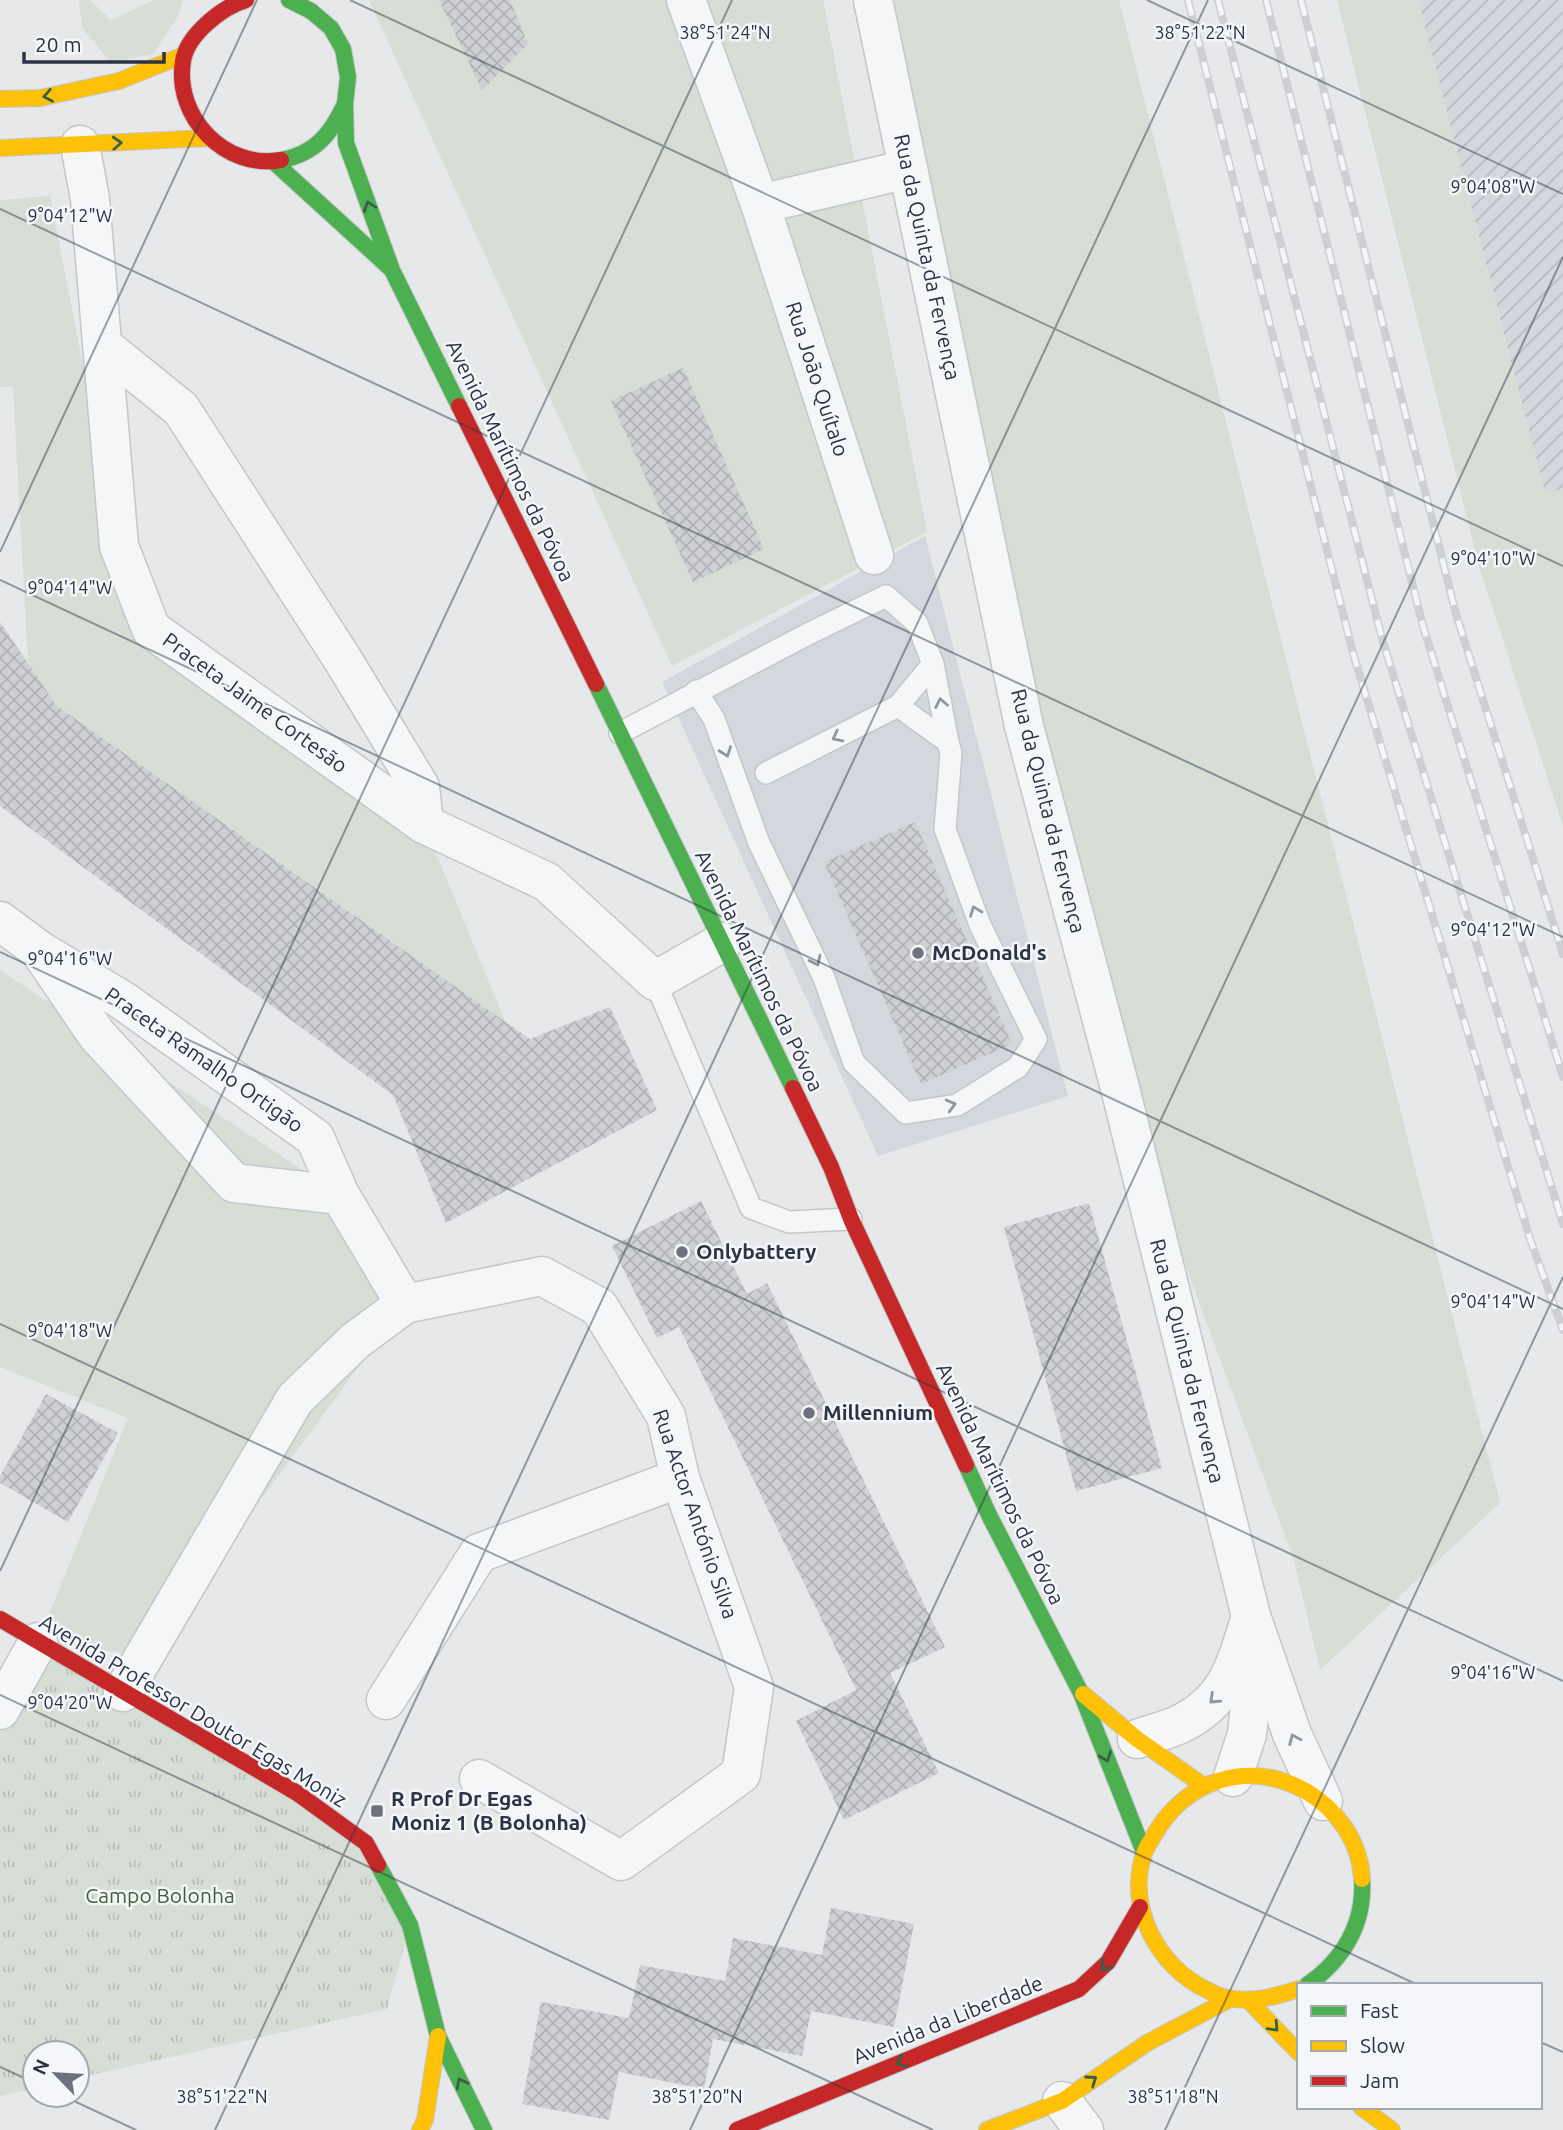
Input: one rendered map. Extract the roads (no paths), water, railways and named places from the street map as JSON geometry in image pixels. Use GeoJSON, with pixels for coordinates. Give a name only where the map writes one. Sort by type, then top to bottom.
{"type":"FeatureCollection","features":[{"type":"Feature","properties":{"kind":"main road"},"geometry":{"type":"LineString","coordinates":[[0,99],[40,98],[119,81],[184,55],[202,27],[223,5],[246,0]]}},
{"type":"Feature","properties":{"kind":"main road","name":"Avenida Marítimos da Póvoa"},"geometry":{"type":"LineString","coordinates":[[296,1],[331,28],[343,50],[348,77],[345,104],[346,143],[391,270],[723,942],[831,1167],[851,1219],[990,1517],[1082,1693],[1144,1852]]}},
{"type":"Feature","properties":{"kind":"main road","name":"Avenida Marítimos da Póvoa"},"geometry":{"type":"LineString","coordinates":[[184,55],[182,79],[186,100],[198,128],[224,151],[247,161],[274,162],[293,158],[312,148],[332,129],[345,104]]}},
{"type":"Feature","properties":{"kind":"main road"},"geometry":{"type":"LineString","coordinates":[[0,148],[208,138]]}},
{"type":"Feature","properties":{"kind":"main road","name":"Avenida Marítimos da Póvoa"},"geometry":{"type":"LineString","coordinates":[[274,162],[391,270]]}},
{"type":"Feature","properties":{"kind":"main road","name":"Avenida Professor Doutor Egas Moniz"},"geometry":{"type":"LineString","coordinates":[[0,1619],[297,1793],[366,1843],[410,1925],[438,2036],[484,2130]]}},
{"type":"Feature","properties":{"kind":"main road","name":"Avenida Marítimos da Póvoa"},"geometry":{"type":"LineString","coordinates":[[1082,1693],[1137,1740],[1219,1781]]}},
{"type":"Feature","properties":{"kind":"main road"},"geometry":{"type":"LineString","coordinates":[[1297,1990],[1272,1999],[1249,2001],[1230,1999],[1204,1991],[1172,1969],[1149,1937],[1140,1907],[1138,1878],[1144,1852],[1156,1828],[1177,1803],[1219,1781],[1262,1776],[1287,1782],[1323,1801],[1341,1821],[1357,1852],[1363,1886],[1358,1922],[1346,1947],[1330,1967],[1310,1983]]}},
{"type":"Feature","properties":{"kind":"main road","name":"Avenida da Liberdade"},"geometry":{"type":"LineString","coordinates":[[737,2130],[1079,1989],[1115,1956],[1140,1907]]}},
{"type":"Feature","properties":{"kind":"main road"},"geometry":{"type":"LineString","coordinates":[[1330,1967],[1336,1983]]}},
{"type":"Feature","properties":{"kind":"main road"},"geometry":{"type":"LineString","coordinates":[[987,2130],[1073,2115],[1147,2042],[1230,1999]]}},
{"type":"Feature","properties":{"kind":"main road"},"geometry":{"type":"LineString","coordinates":[[1249,2001],[1297,2051]]}},
{"type":"Feature","properties":{"kind":"main road","name":"Avenida Professor Doutor Egas Moniz"},"geometry":{"type":"LineString","coordinates":[[425,2127],[438,2036]]}},
{"type":"Feature","properties":{"kind":"main road"},"geometry":{"type":"LineString","coordinates":[[1364,2109],[1392,2130]]}},
{"type":"Feature","properties":{"kind":"main road"},"geometry":{"type":"LineString","coordinates":[[1383,2109],[1392,2130]]}},
{"type":"Feature","properties":{"kind":"street","name":"Rua João Quítalo"},"geometry":{"type":"LineString","coordinates":[[686,0],[760,204],[874,555]]}},
{"type":"Feature","properties":{"kind":"street","name":"Rua da Quinta da Fervença"},"geometry":{"type":"LineString","coordinates":[[873,0],[1024,726],[1120,1088],[1251,1616],[1292,1734],[1323,1801]]}},
{"type":"Feature","properties":{"kind":"street","name":"Praceta Jaime Cortesão"},"geometry":{"type":"LineString","coordinates":[[80,145],[90,199],[118,545],[151,629],[424,824],[547,882],[655,981]]}},
{"type":"Feature","properties":{"kind":"street"},"geometry":{"type":"LineString","coordinates":[[760,204],[908,169]]}},
{"type":"Feature","properties":{"kind":"street"},"geometry":{"type":"LineString","coordinates":[[102,345],[181,409],[343,660],[420,786],[424,824]]}},
{"type":"Feature","properties":{"kind":"street","name":"Praceta Ramalho Ortigão"},"geometry":{"type":"LineString","coordinates":[[0,921],[39,950],[122,1000],[315,1138],[340,1195],[405,1304]]}},
{"type":"Feature","properties":{"kind":"street"},"geometry":{"type":"LineString","coordinates":[[655,981],[723,942]]}},
{"type":"Feature","properties":{"kind":"street","name":"Praceta Ramalho Ortigão"},"geometry":{"type":"LineString","coordinates":[[39,950],[97,1035],[234,1183],[340,1195]]}},
{"type":"Feature","properties":{"kind":"street","name":"Rua Actor António Silva"},"geometry":{"type":"LineString","coordinates":[[123,1692],[295,1399],[355,1341],[405,1304],[542,1276],[599,1307],[666,1416],[680,1478],[754,1687],[741,1774],[621,1861],[479,1779]]}},
{"type":"Feature","properties":{"kind":"street"},"geometry":{"type":"LineString","coordinates":[[386,1700],[479,1553],[680,1478]]}},
{"type":"Feature","properties":{"kind":"street"},"geometry":{"type":"LineString","coordinates":[[1137,1740],[1179,1724],[1211,1704],[1234,1670],[1251,1616]]}},
{"type":"Feature","properties":{"kind":"street","name":"Rua da Quinta da Fervença"},"geometry":{"type":"LineString","coordinates":[[1219,1781],[1247,1734],[1252,1678],[1251,1616]]}},
{"type":"Feature","properties":{"kind":"street"},"geometry":{"type":"LineString","coordinates":[[0,1710],[38,1642]]}},
{"type":"Feature","properties":{"kind":"lane"},"geometry":{"type":"LineString","coordinates":[[620,733],[696,691],[886,596],[917,623],[933,664],[951,753],[945,829],[980,925],[1036,1039],[1018,1067],[957,1105],[906,1113],[854,1063],[824,978],[759,844],[714,719],[696,691]]}},
{"type":"Feature","properties":{"kind":"lane"},"geometry":{"type":"LineString","coordinates":[[766,773],[898,706],[933,664]]}},
{"type":"Feature","properties":{"kind":"lane"},"geometry":{"type":"LineString","coordinates":[[898,706],[948,742]]}},
{"type":"Feature","properties":{"kind":"lane"},"geometry":{"type":"LineString","coordinates":[[655,981],[751,1208],[789,1222],[851,1219]]}},
{"type":"Feature","properties":{"kind":"railway"},"geometry":{"type":"LineString","coordinates":[[1188,0],[1353,653],[1530,1239],[1563,1330]]}},
{"type":"Feature","properties":{"kind":"railway"},"geometry":{"type":"LineString","coordinates":[[1218,0],[1383,642],[1563,1224]]}},
{"type":"Feature","properties":{"kind":"railway"},"geometry":{"type":"LineString","coordinates":[[1266,0],[1423,626],[1563,1077]]}},
{"type":"Feature","properties":{"kind":"railway"},"geometry":{"type":"LineString","coordinates":[[1301,0],[1456,614],[1563,954]]}},
{"type":"Feature","properties":{"kind":"place","name":"McDonald's"},"geometry":{"type":"Point","coordinates":[918,953]}},
{"type":"Feature","properties":{"kind":"place","name":"Onlybattery"},"geometry":{"type":"Point","coordinates":[682,1252]}},
{"type":"Feature","properties":{"kind":"place","name":"Millennium"},"geometry":{"type":"Point","coordinates":[809,1413]}},
{"type":"Feature","properties":{"kind":"place","name":"R Prof Dr Egas Moniz 1 (B Bolonha)"},"geometry":{"type":"Point","coordinates":[377,1811]}},
{"type":"Feature","properties":{"kind":"park label","name":"Campo Bolonha"},"geometry":{"type":"Point","coordinates":[160,1896]}}]}
